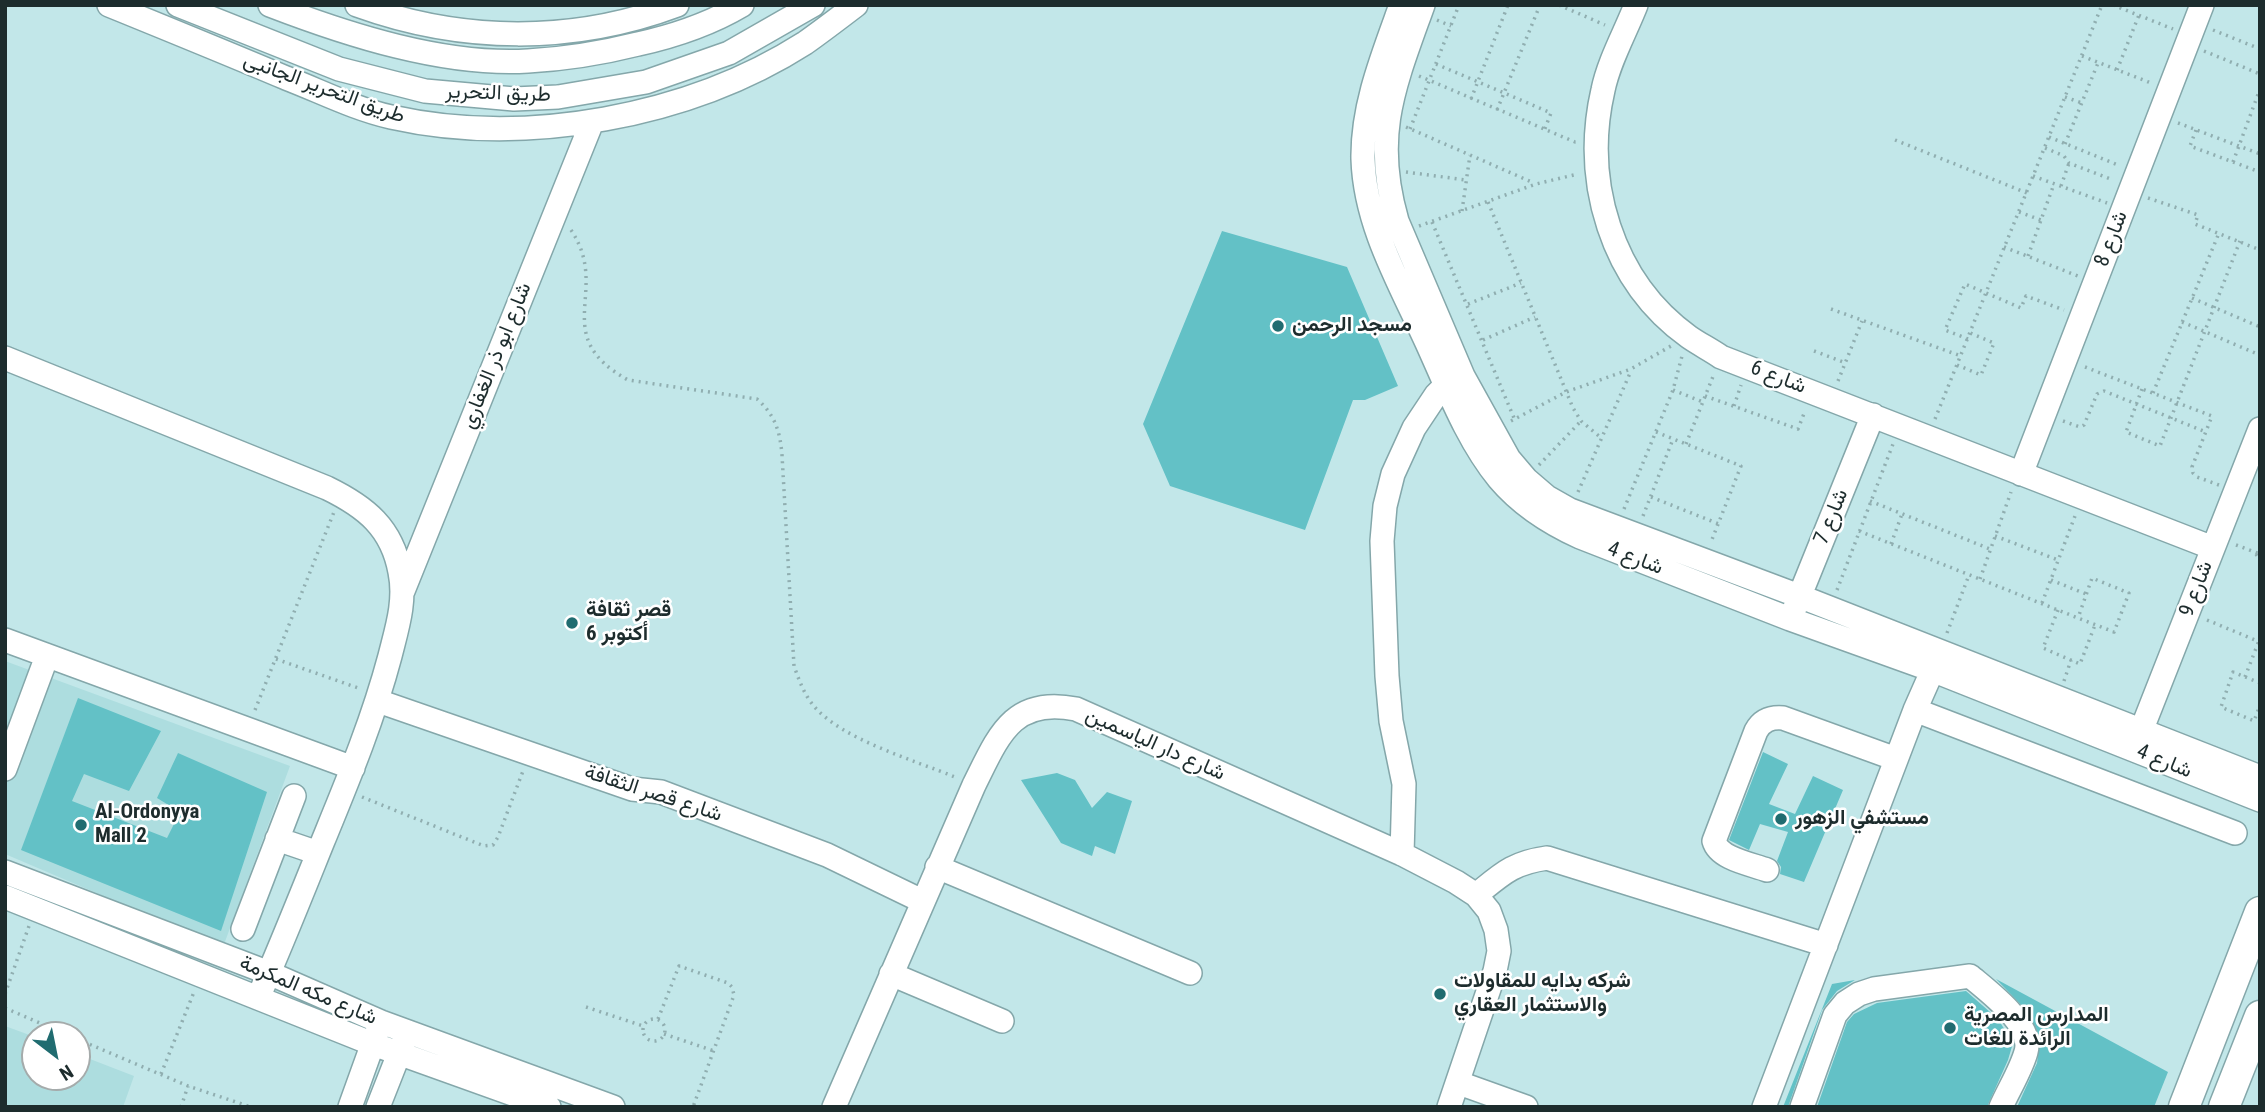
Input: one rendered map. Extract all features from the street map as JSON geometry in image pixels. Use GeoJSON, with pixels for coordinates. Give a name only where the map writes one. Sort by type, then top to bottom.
{"type":"FeatureCollection","features":[{"type":"Feature","properties":{"kind":"main road"},"geometry":{"type":"LineString","coordinates":[[2183,1107],[2260,912]]}},
{"type":"Feature","properties":{"kind":"main road"},"geometry":{"type":"LineString","coordinates":[[2224,1107],[2260,1016]]}},
{"type":"Feature","properties":{"kind":"street","name":"طريق التحرير الجانبى"},"geometry":{"type":"LineString","coordinates":[[109,5],[387,116],[433,125],[535,128],[592,122],[648,110],[691,96],[754,70],[804,43],[856,5]]}},
{"type":"Feature","properties":{"kind":"street","name":"طريق التحرير"},"geometry":{"type":"LineString","coordinates":[[179,5],[339,69],[425,91],[514,99],[558,97],[646,82],[729,53],[813,5]]}},
{"type":"Feature","properties":{"kind":"street","name":"طريق التحرير"},"geometry":{"type":"LineString","coordinates":[[270,5],[348,34],[401,46],[464,58],[526,61],[606,52],[679,35],[742,5]]}},
{"type":"Feature","properties":{"kind":"street"},"geometry":{"type":"LineString","coordinates":[[357,5],[427,26],[483,34],[539,35],[595,29],[677,5]]}},
{"type":"Feature","properties":{"kind":"street","name":"شارع 4"},"geometry":{"type":"LineString","coordinates":[[1401,5],[1367,110],[1364,135],[1366,185],[1378,233],[1455,380],[1526,480],[1570,510],[1830,608],[1936,661],[2138,740],[2260,777]]}},
{"type":"Feature","properties":{"kind":"street","name":"شارع 4"},"geometry":{"type":"LineString","coordinates":[[1423,5],[1387,116],[1385,169],[1397,221],[1484,459],[1508,488],[1536,513],[1580,537],[1790,619],[1936,661]]}},
{"type":"Feature","properties":{"kind":"street","name":"شارع 6"},"geometry":{"type":"LineString","coordinates":[[1636,5],[1603,87],[1595,132],[1597,178],[1606,222],[1625,264],[1651,301],[1688,336],[1721,356],[2213,548]]}},
{"type":"Feature","properties":{"kind":"street","name":"شارع 8"},"geometry":{"type":"LineString","coordinates":[[2020,473],[2193,27]]}},
{"type":"Feature","properties":{"kind":"street","name":"شارع ابو ذر الغفاري"},"geometry":{"type":"LineString","coordinates":[[258,998],[379,699],[403,591],[592,122]]}},
{"type":"Feature","properties":{"kind":"street","name":"شارع ابو ذر الغفاري"},"geometry":{"type":"LineString","coordinates":[[5,358],[341,495],[367,511],[389,540],[403,591]]}},
{"type":"Feature","properties":{"kind":"street"},"geometry":{"type":"LineString","coordinates":[[1402,854],[1404,785],[1391,721],[1387,676],[1382,541],[1384,518],[1394,474],[1414,428],[1430,402],[1455,380]]}},
{"type":"Feature","properties":{"kind":"street","name":"شارع 7"},"geometry":{"type":"LineString","coordinates":[[1790,619],[1873,415]]}},
{"type":"Feature","properties":{"kind":"street","name":"شارع 9"},"geometry":{"type":"LineString","coordinates":[[2138,740],[2260,429]]}},
{"type":"Feature","properties":{"kind":"street"},"geometry":{"type":"LineString","coordinates":[[5,640],[353,768]]}},
{"type":"Feature","properties":{"kind":"street"},"geometry":{"type":"LineString","coordinates":[[5,769],[47,656]]}},
{"type":"Feature","properties":{"kind":"street"},"geometry":{"type":"LineString","coordinates":[[1764,1107],[1936,661]]}},
{"type":"Feature","properties":{"kind":"street","name":"شارع قصر الثقافة"},"geometry":{"type":"LineString","coordinates":[[379,699],[632,789],[661,792],[700,806],[827,855],[922,901]]}},
{"type":"Feature","properties":{"kind":"street","name":"شارع دار الياسمين"},"geometry":{"type":"LineString","coordinates":[[834,1107],[937,867],[974,785],[1005,728],[1020,715],[1037,707],[1057,706],[1076,709],[1402,854],[1476,895],[1489,911],[1496,930],[1499,951],[1495,971],[1450,1107]]}},
{"type":"Feature","properties":{"kind":"street"},"geometry":{"type":"LineString","coordinates":[[1915,710],[2235,833]]}},
{"type":"Feature","properties":{"kind":"street"},"geometry":{"type":"LineString","coordinates":[[1767,870],[1722,853],[1714,841],[1756,731],[1763,722],[1783,718],[1896,760]]}},
{"type":"Feature","properties":{"kind":"street","name":"شارع 4"},"geometry":{"type":"LineString","coordinates":[[2138,740],[2260,800]]}},
{"type":"Feature","properties":{"kind":"street"},"geometry":{"type":"LineString","coordinates":[[243,929],[294,796]]}},
{"type":"Feature","properties":{"kind":"street"},"geometry":{"type":"LineString","coordinates":[[277,838],[318,853]]}},
{"type":"Feature","properties":{"kind":"street"},"geometry":{"type":"LineString","coordinates":[[1476,895],[1504,871],[1524,862],[1547,858],[1826,945]]}},
{"type":"Feature","properties":{"kind":"street"},"geometry":{"type":"LineString","coordinates":[[937,867],[1190,973]]}},
{"type":"Feature","properties":{"kind":"street","name":"شارع مكه المكرمة"},"geometry":{"type":"LineString","coordinates":[[5,872],[269,973],[381,1022],[403,1043],[549,1107]]}},
{"type":"Feature","properties":{"kind":"street","name":"شارع مكه المكرمة"},"geometry":{"type":"LineString","coordinates":[[5,897],[373,1044],[403,1043],[574,1101],[613,1107]]}},
{"type":"Feature","properties":{"kind":"street"},"geometry":{"type":"LineString","coordinates":[[891,974],[1002,1021]]}},
{"type":"Feature","properties":{"kind":"street"},"geometry":{"type":"LineString","coordinates":[[1801,1107],[1835,1015],[1845,1003],[1874,989],[1970,976],[2019,1022],[2026,1035],[2027,1050],[2001,1107]]}},
{"type":"Feature","properties":{"kind":"street"},"geometry":{"type":"LineString","coordinates":[[350,1107],[381,1022]]}},
{"type":"Feature","properties":{"kind":"street"},"geometry":{"type":"LineString","coordinates":[[378,1107],[403,1043]]}},
{"type":"Feature","properties":{"kind":"street"},"geometry":{"type":"LineString","coordinates":[[1459,1083],[1526,1107]]}},
{"type":"Feature","properties":{"kind":"path"},"geometry":{"type":"LineString","coordinates":[[1410,129],[1459,5]]}},
{"type":"Feature","properties":{"kind":"path"},"geometry":{"type":"LineString","coordinates":[[1471,99],[1508,5]]}},
{"type":"Feature","properties":{"kind":"path"},"geometry":{"type":"LineString","coordinates":[[1497,110],[1540,5]]}},
{"type":"Feature","properties":{"kind":"path"},"geometry":{"type":"LineString","coordinates":[[1559,5],[1625,33]]}},
{"type":"Feature","properties":{"kind":"path"},"geometry":{"type":"LineString","coordinates":[[1928,437],[2102,5]]}},
{"type":"Feature","properties":{"kind":"path"},"geometry":{"type":"LineString","coordinates":[[2113,5],[2138,15],[2193,27],[2260,49]]}},
{"type":"Feature","properties":{"kind":"path"},"geometry":{"type":"LineString","coordinates":[[2117,70],[2138,15]]}},
{"type":"Feature","properties":{"kind":"path"},"geometry":{"type":"LineString","coordinates":[[2193,27],[2260,74]]}},
{"type":"Feature","properties":{"kind":"path"},"geometry":{"type":"LineString","coordinates":[[2082,56],[2169,90]]}},
{"type":"Feature","properties":{"kind":"path"},"geometry":{"type":"LineString","coordinates":[[2065,144],[2098,62]]}},
{"type":"Feature","properties":{"kind":"path"},"geometry":{"type":"LineString","coordinates":[[1436,64],[1550,113],[1544,131]]}},
{"type":"Feature","properties":{"kind":"path"},"geometry":{"type":"LineString","coordinates":[[1401,68],[1575,142],[1589,139],[1595,132]]}},
{"type":"Feature","properties":{"kind":"path"},"geometry":{"type":"LineString","coordinates":[[2233,162],[2260,89]]}},
{"type":"Feature","properties":{"kind":"path"},"geometry":{"type":"LineString","coordinates":[[2065,97],[2082,103]]}},
{"type":"Feature","properties":{"kind":"path"},"geometry":{"type":"LineString","coordinates":[[2252,111],[2260,114]]}},
{"type":"Feature","properties":{"kind":"path"},"geometry":{"type":"LineString","coordinates":[[1387,116],[1410,129],[1536,184]]}},
{"type":"Feature","properties":{"kind":"path"},"geometry":{"type":"LineString","coordinates":[[2159,116],[2260,154]]}},
{"type":"Feature","properties":{"kind":"path"},"geometry":{"type":"LineString","coordinates":[[2196,130],[2190,146],[2260,172]]}},
{"type":"Feature","properties":{"kind":"path"},"geometry":{"type":"LineString","coordinates":[[2049,137],[2065,144],[2131,190]]}},
{"type":"Feature","properties":{"kind":"path"},"geometry":{"type":"LineString","coordinates":[[1895,140],[2027,193]]}},
{"type":"Feature","properties":{"kind":"path"},"geometry":{"type":"LineString","coordinates":[[2045,148],[2064,156],[2069,163],[2131,190],[2199,215],[2195,224],[2260,250]]}},
{"type":"Feature","properties":{"kind":"path"},"geometry":{"type":"LineString","coordinates":[[1462,211],[1469,155]]}},
{"type":"Feature","properties":{"kind":"path"},"geometry":{"type":"LineString","coordinates":[[2061,186],[2069,163]]}},
{"type":"Feature","properties":{"kind":"path"},"geometry":{"type":"LineString","coordinates":[[1385,169],[1466,180]]}},
{"type":"Feature","properties":{"kind":"path"},"geometry":{"type":"LineString","coordinates":[[1397,221],[1411,227],[1432,222],[1536,184],[1578,174],[1597,178]]}},
{"type":"Feature","properties":{"kind":"path"},"geometry":{"type":"LineString","coordinates":[[2033,176],[2061,186],[2131,190]]}},
{"type":"Feature","properties":{"kind":"path"},"geometry":{"type":"LineString","coordinates":[[2028,257],[2054,184]]}},
{"type":"Feature","properties":{"kind":"path"},"geometry":{"type":"LineString","coordinates":[[1488,202],[1566,392],[1581,421],[1600,437]]}},
{"type":"Feature","properties":{"kind":"path"},"geometry":{"type":"LineString","coordinates":[[557,207],[577,239],[584,258],[588,278],[582,316],[586,337],[596,355],[610,370],[628,380],[757,398],[774,417],[782,455],[794,666],[801,686],[812,704],[844,732],[974,785]]}},
{"type":"Feature","properties":{"kind":"path"},"geometry":{"type":"LineString","coordinates":[[2019,212],[2041,220]]}},
{"type":"Feature","properties":{"kind":"path"},"geometry":{"type":"LineString","coordinates":[[1432,222],[1514,418]]}},
{"type":"Feature","properties":{"kind":"path"},"geometry":{"type":"LineString","coordinates":[[2153,393],[2219,233]]}},
{"type":"Feature","properties":{"kind":"path"},"geometry":{"type":"LineString","coordinates":[[2142,389],[2126,432],[2160,446],[2240,241]]}},
{"type":"Feature","properties":{"kind":"path"},"geometry":{"type":"LineString","coordinates":[[2004,247],[2095,282]]}},
{"type":"Feature","properties":{"kind":"path"},"geometry":{"type":"LineString","coordinates":[[1468,304],[1521,283]]}},
{"type":"Feature","properties":{"kind":"path"},"geometry":{"type":"LineString","coordinates":[[1968,339],[1945,330],[1965,284],[2021,308],[2026,296],[2082,316]]}},
{"type":"Feature","properties":{"kind":"path"},"geometry":{"type":"LineString","coordinates":[[2192,298],[2260,327]]}},
{"type":"Feature","properties":{"kind":"path"},"geometry":{"type":"LineString","coordinates":[[1831,309],[1961,356]]}},
{"type":"Feature","properties":{"kind":"path"},"geometry":{"type":"LineString","coordinates":[[1483,340],[1535,317]]}},
{"type":"Feature","properties":{"kind":"path"},"geometry":{"type":"LineString","coordinates":[[1705,396],[1798,429],[1846,363],[1862,321]]}},
{"type":"Feature","properties":{"kind":"path"},"geometry":{"type":"LineString","coordinates":[[2182,322],[2260,355]]}},
{"type":"Feature","properties":{"kind":"path"},"geometry":{"type":"LineString","coordinates":[[1957,365],[1981,374],[1994,343],[1970,333]]}},
{"type":"Feature","properties":{"kind":"path"},"geometry":{"type":"LineString","coordinates":[[1495,436],[1514,418],[1566,392],[1631,369],[1688,336]]}},
{"type":"Feature","properties":{"kind":"path"},"geometry":{"type":"LineString","coordinates":[[1627,531],[1688,336]]}},
{"type":"Feature","properties":{"kind":"path"},"geometry":{"type":"LineString","coordinates":[[1814,351],[1846,363]]}},
{"type":"Feature","properties":{"kind":"path"},"geometry":{"type":"LineString","coordinates":[[1686,444],[1721,356]]}},
{"type":"Feature","properties":{"kind":"path"},"geometry":{"type":"LineString","coordinates":[[2065,359],[2212,416],[2192,467],[2197,477]]}},
{"type":"Feature","properties":{"kind":"path"},"geometry":{"type":"LineString","coordinates":[[1570,510],[1631,369]]}},
{"type":"Feature","properties":{"kind":"path"},"geometry":{"type":"LineString","coordinates":[[1673,390],[1703,402]]}},
{"type":"Feature","properties":{"kind":"path"},"geometry":{"type":"LineString","coordinates":[[2044,415],[2082,426],[2098,394],[2104,391],[2206,432]]}},
{"type":"Feature","properties":{"kind":"path"},"geometry":{"type":"LineString","coordinates":[[1526,480],[1581,421]]}},
{"type":"Feature","properties":{"kind":"path"},"geometry":{"type":"LineString","coordinates":[[1830,608],[1900,426]]}},
{"type":"Feature","properties":{"kind":"path"},"geometry":{"type":"LineString","coordinates":[[1656,432],[1741,466],[1704,560]]}},
{"type":"Feature","properties":{"kind":"path"},"geometry":{"type":"LineString","coordinates":[[1627,531],[1651,497],[1673,438]]}},
{"type":"Feature","properties":{"kind":"path"},"geometry":{"type":"LineString","coordinates":[[1980,579],[2020,473]]}},
{"type":"Feature","properties":{"kind":"path"},"geometry":{"type":"LineString","coordinates":[[247,728],[341,495]]}},
{"type":"Feature","properties":{"kind":"path"},"geometry":{"type":"LineString","coordinates":[[1651,497],[1718,524]]}},
{"type":"Feature","properties":{"kind":"path"},"geometry":{"type":"LineString","coordinates":[[2042,603],[2082,497]]}},
{"type":"Feature","properties":{"kind":"path"},"geometry":{"type":"LineString","coordinates":[[1870,501],[1990,549]]}},
{"type":"Feature","properties":{"kind":"path"},"geometry":{"type":"LineString","coordinates":[[1891,544],[1902,514]]}},
{"type":"Feature","properties":{"kind":"path"},"geometry":{"type":"LineString","coordinates":[[1859,531],[1969,574],[1980,579],[2042,603],[2058,610],[2095,625],[2114,632],[2129,593],[2092,578],[2078,618]]}},
{"type":"Feature","properties":{"kind":"path"},"geometry":{"type":"LineString","coordinates":[[1995,536],[2058,560]]}},
{"type":"Feature","properties":{"kind":"path"},"geometry":{"type":"LineString","coordinates":[[2260,554],[2256,554],[2260,560]]}},
{"type":"Feature","properties":{"kind":"path"},"geometry":{"type":"LineString","coordinates":[[1936,661],[1969,574]]}},
{"type":"Feature","properties":{"kind":"path"},"geometry":{"type":"LineString","coordinates":[[2051,580],[2086,594]]}},
{"type":"Feature","properties":{"kind":"path"},"geometry":{"type":"LineString","coordinates":[[2058,610],[2043,648],[2080,664],[2095,625]]}},
{"type":"Feature","properties":{"kind":"path"},"geometry":{"type":"LineString","coordinates":[[2188,612],[2259,640],[2245,677]]}},
{"type":"Feature","properties":{"kind":"path"},"geometry":{"type":"LineString","coordinates":[[276,659],[379,699]]}},
{"type":"Feature","properties":{"kind":"path"},"geometry":{"type":"LineString","coordinates":[[2260,683],[2234,672],[2221,707],[2254,721],[2260,705]]}},
{"type":"Feature","properties":{"kind":"path"},"geometry":{"type":"LineString","coordinates":[[344,790],[484,846],[493,845],[530,753]]}},
{"type":"Feature","properties":{"kind":"path"},"geometry":{"type":"LineString","coordinates":[[5,994],[35,909]]}},
{"type":"Feature","properties":{"kind":"path"},"geometry":{"type":"LineString","coordinates":[[658,1019],[679,966],[728,983],[732,987],[734,995],[693,1107]]}},
{"type":"Feature","properties":{"kind":"path"},"geometry":{"type":"LineString","coordinates":[[161,1074],[201,975]]}},
{"type":"Feature","properties":{"kind":"path"},"geometry":{"type":"LineString","coordinates":[[586,1007],[643,1026]]}},
{"type":"Feature","properties":{"kind":"path"},"geometry":{"type":"LineString","coordinates":[[5,1008],[35,1021]]}},
{"type":"Feature","properties":{"kind":"path"},"geometry":{"type":"LineString","coordinates":[[658,1019],[664,1026],[664,1034],[658,1041],[649,1040],[643,1034],[643,1026],[649,1020],[658,1019]]}},
{"type":"Feature","properties":{"kind":"path"},"geometry":{"type":"LineString","coordinates":[[664,1034],[714,1051]]}},
{"type":"Feature","properties":{"kind":"path"},"geometry":{"type":"LineString","coordinates":[[91,1045],[188,1086],[251,1107]]}},
{"type":"Feature","properties":{"kind":"path"},"geometry":{"type":"LineString","coordinates":[[181,1107],[188,1086]]}},
{"type":"Feature","properties":{"kind":"shaded area"},"geometry":{"type":"Polygon","coordinates":[[[5,661],[290,766],[223,947],[5,854],[5,661]]]}},
{"type":"Feature","properties":{"kind":"shaded area"},"geometry":{"type":"Polygon","coordinates":[[[5,1026],[21,1032],[21,1091],[91,1091],[91,1059],[134,1076],[123,1107],[5,1107],[5,1026]]]}},
{"type":"Feature","properties":{"kind":"building","name":"مسجد الرحمن"},"geometry":{"type":"Polygon","coordinates":[[[1222,231],[1347,267],[1398,386],[1365,400],[1353,400],[1305,530],[1170,486],[1143,424],[1222,231]]]}},
{"type":"Feature","properties":{"kind":"building","name":"Al-Ordonyya Mall 2"},"geometry":{"type":"Polygon","coordinates":[[[78,698],[161,731],[129,791],[84,774],[72,801],[167,838],[180,812],[157,798],[178,753],[267,792],[221,931],[21,850],[78,698]]]}},
{"type":"Feature","properties":{"kind":"building","name":"مستشفي الزهور"},"geometry":{"type":"Polygon","coordinates":[[[1763,752],[1788,764],[1769,804],[1795,814],[1813,776],[1843,790],[1804,882],[1780,874],[1781,867],[1777,861],[1788,832],[1760,824],[1749,850],[1729,840],[1763,752]]]}},
{"type":"Feature","properties":{"kind":"building"},"geometry":{"type":"Polygon","coordinates":[[[1057,773],[1075,780],[1092,808],[1107,792],[1132,801],[1115,854],[1095,846],[1092,856],[1061,843],[1021,780],[1057,773]]]}},
{"type":"Feature","properties":{"kind":"building"},"geometry":{"type":"Polygon","coordinates":[[[1996,979],[2168,1072],[2154,1107],[2017,1107],[2037,1063],[2040,1038],[2028,1012],[1996,979]]]}},
{"type":"Feature","properties":{"kind":"building"},"geometry":{"type":"Polygon","coordinates":[[[1855,980],[1837,991],[1822,1010],[1788,1107],[1783,1107],[1832,984],[1855,980]]]}},
{"type":"Feature","properties":{"kind":"building"},"geometry":{"type":"Polygon","coordinates":[[[1966,991],[1998,1019],[2013,1043],[1987,1107],[1817,1107],[1847,1022],[1854,1014],[1877,1003],[1966,991]]]}},
{"type":"Feature","properties":{"kind":"place","name":"مسجد الرحمن"},"geometry":{"type":"Point","coordinates":[1278,326]}},
{"type":"Feature","properties":{"kind":"place","name":"قصر ثقافة 6 أكتوبر"},"geometry":{"type":"Point","coordinates":[572,623]}},
{"type":"Feature","properties":{"kind":"place","name":"مستشفي الزهور"},"geometry":{"type":"Point","coordinates":[1781,819]}},
{"type":"Feature","properties":{"kind":"place","name":"Al-Ordonyya Mall 2"},"geometry":{"type":"Point","coordinates":[81,825]}},
{"type":"Feature","properties":{"kind":"place","name":"شركه بدايه للمقاولات والاستثمار العقاري"},"geometry":{"type":"Point","coordinates":[1440,994]}},
{"type":"Feature","properties":{"kind":"place","name":"المدارس المصرية الرائدة للغات"},"geometry":{"type":"Point","coordinates":[1950,1028]}}]}
